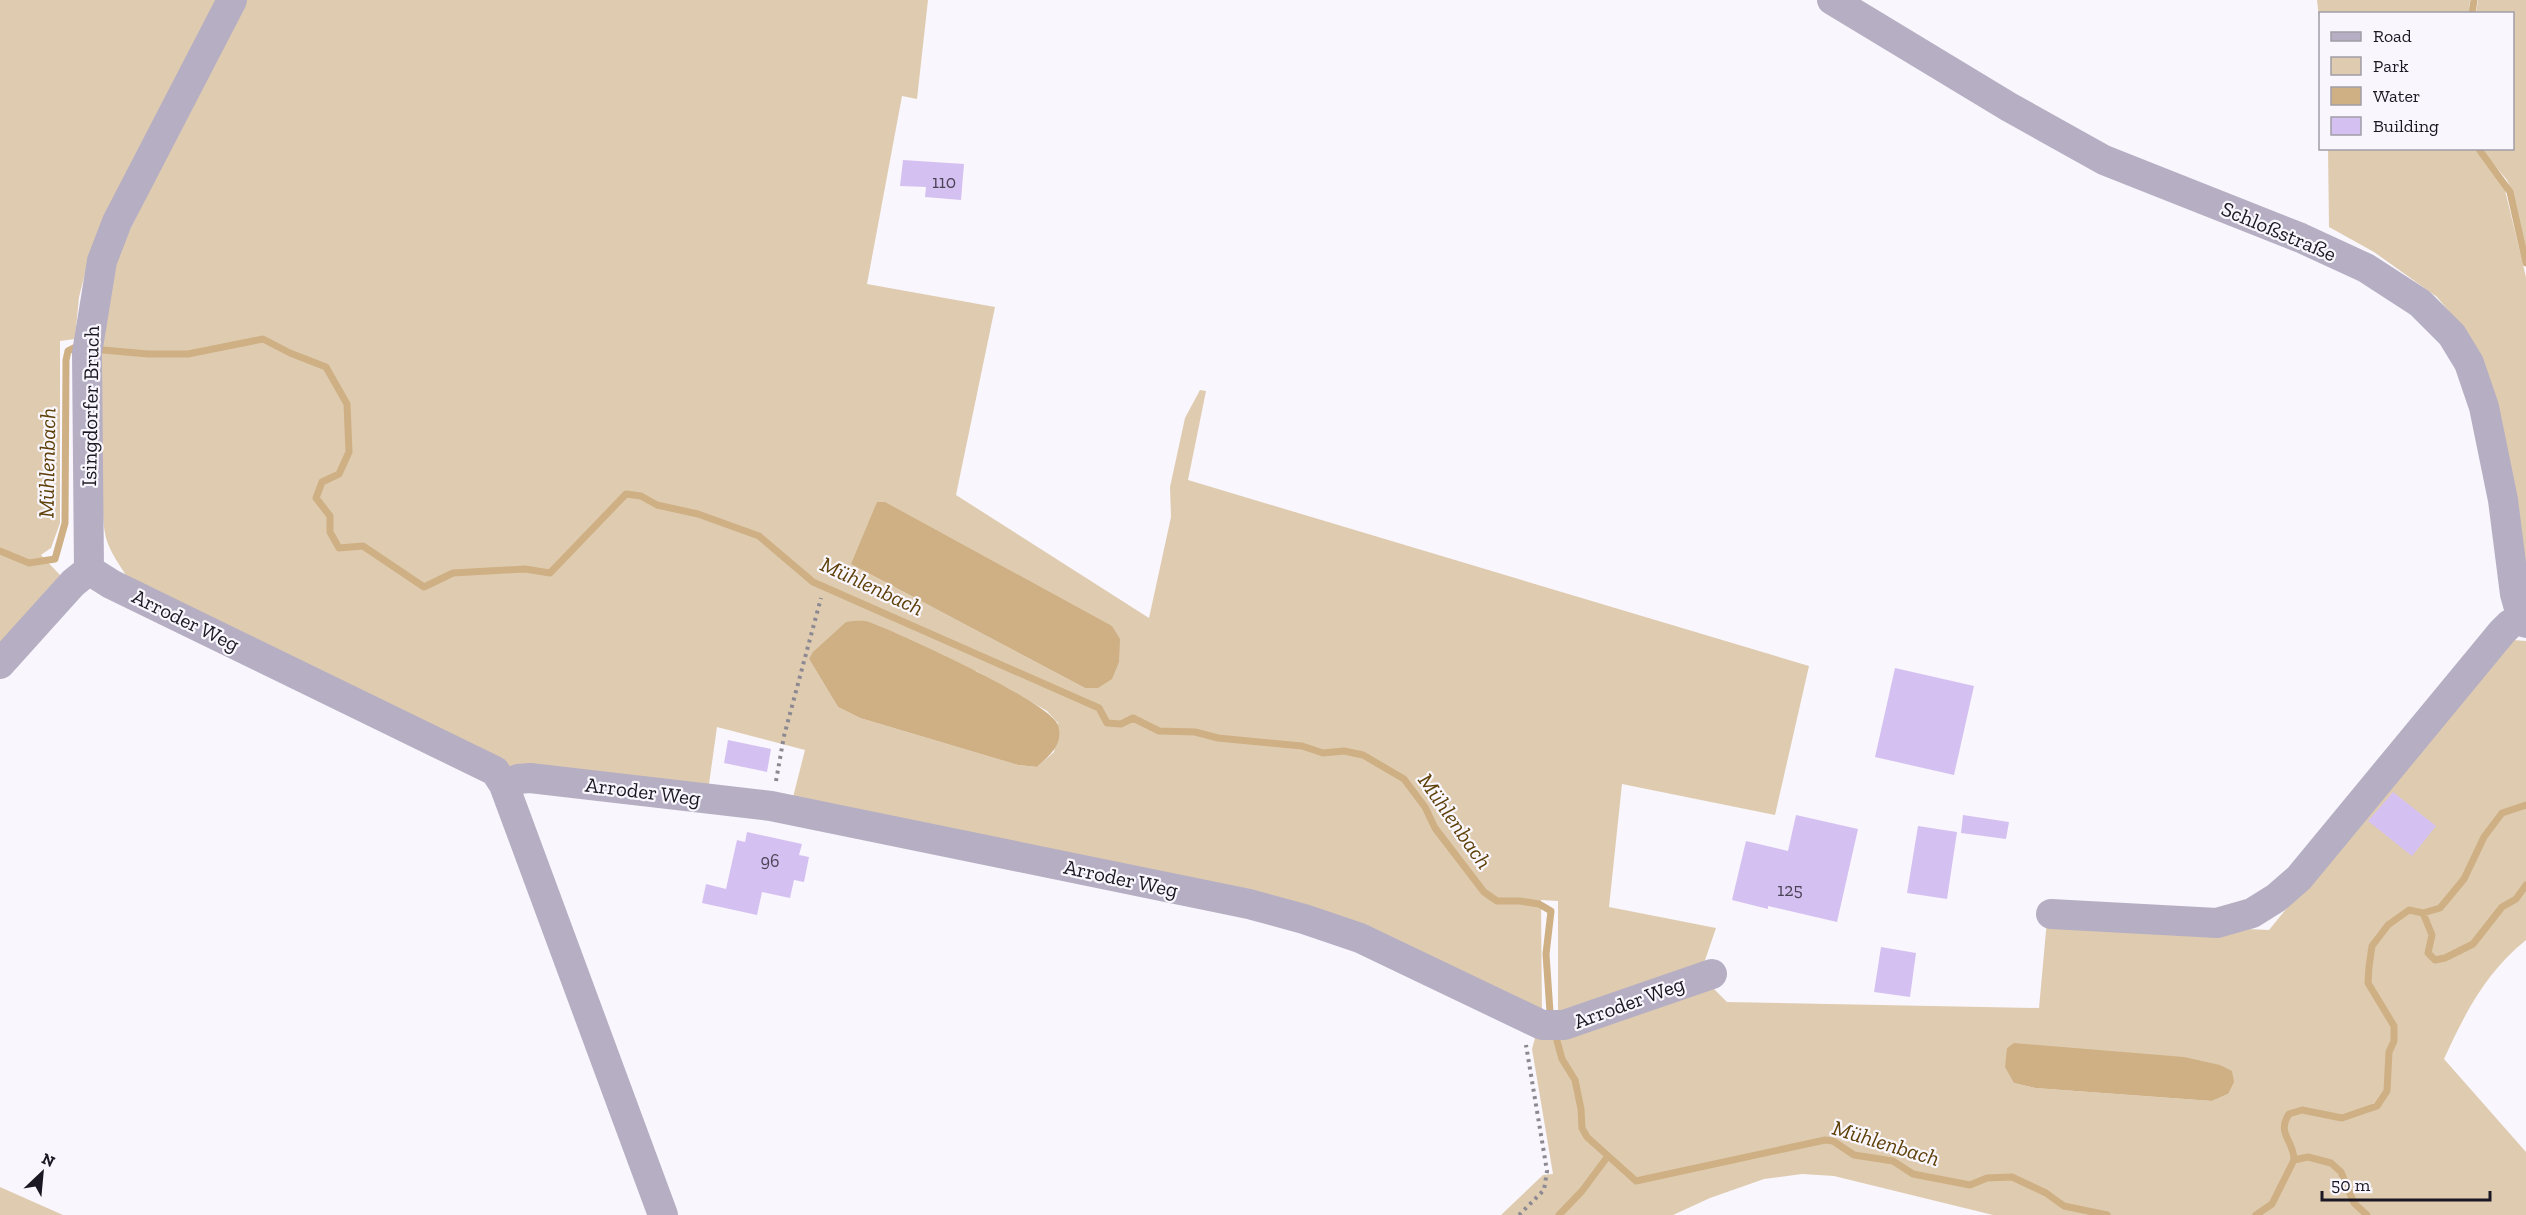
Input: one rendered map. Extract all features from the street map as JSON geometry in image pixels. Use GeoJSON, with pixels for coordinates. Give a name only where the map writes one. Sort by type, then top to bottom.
{"type":"FeatureCollection","features":[{"type":"Feature","properties":{"kind":"street","name":"Isingdorfer Bruch"},"geometry":{"type":"LineString","coordinates":[[89,570],[87,353],[102,261],[117,222],[232,0]]}},
{"type":"Feature","properties":{"kind":"street","name":"Schloßstraße"},"geometry":{"type":"LineString","coordinates":[[1832,0],[2008,106],[2104,160],[2301,238],[2366,268],[2420,303],[2452,335],[2469,363],[2484,407],[2503,500],[2515,594],[2524,621]]}},
{"type":"Feature","properties":{"kind":"street"},"geometry":{"type":"LineString","coordinates":[[0,664],[73,583],[89,570]]}},
{"type":"Feature","properties":{"kind":"street","name":"Arroder Weg"},"geometry":{"type":"LineString","coordinates":[[89,570],[122,590],[495,771],[504,785],[663,1215]]}},
{"type":"Feature","properties":{"kind":"street"},"geometry":{"type":"LineString","coordinates":[[2051,914],[2217,923],[2252,913],[2276,898],[2298,878],[2502,632],[2510,624],[2524,621]]}},
{"type":"Feature","properties":{"kind":"street","name":"Arroder Weg"},"geometry":{"type":"LineString","coordinates":[[504,785],[518,778],[530,778],[771,806],[1249,904],[1304,919],[1359,938],[1532,1021],[1550,1026],[1564,1025],[1712,974]]}},
{"type":"Feature","properties":{"kind":"path"},"geometry":{"type":"LineString","coordinates":[[771,806],[784,736],[821,598]]}},
{"type":"Feature","properties":{"kind":"path"},"geometry":{"type":"LineString","coordinates":[[1520,1215],[1544,1190],[1547,1171],[1526,1046],[1532,1021]]}},
{"type":"Feature","properties":{"kind":"green space"},"geometry":{"type":"Polygon","coordinates":[[[0,0],[222,0],[90,254],[79,297],[75,339],[60,341],[60,523],[51,548],[41,555],[61,576],[0,645],[0,0]]]}},
{"type":"Feature","properties":{"kind":"green space"},"geometry":{"type":"Polygon","coordinates":[[[243,0],[928,0],[917,99],[902,96],[867,284],[995,307],[956,495],[1149,618],[1171,517],[1170,487],[1185,418],[1200,390],[1206,391],[1188,480],[1809,666],[1775,815],[1622,784],[1609,907],[1716,928],[1702,969],[1558,1016],[1558,901],[1541,900],[1542,1015],[1364,929],[792,801],[805,750],[717,727],[708,791],[507,766],[128,578],[115,559],[108,543],[103,512],[100,376],[104,320],[112,266],[243,0]],[[851,564],[1085,688],[1098,688],[851,564]],[[809,659],[838,707],[860,718],[1018,765],[1037,767],[1054,752],[1058,723],[1047,711],[976,671],[809,659]]]}},
{"type":"Feature","properties":{"kind":"green space"},"geometry":{"type":"Polygon","coordinates":[[[2317,0],[2470,0],[2469,12],[2319,12],[2319,17],[2317,0]]]}},
{"type":"Feature","properties":{"kind":"green space"},"geometry":{"type":"Polygon","coordinates":[[[2478,0],[2526,0],[2526,252],[2512,191],[2507,180],[2482,150],[2514,150],[2514,12],[2476,12],[2478,0]]]}},
{"type":"Feature","properties":{"kind":"green space"},"geometry":{"type":"Polygon","coordinates":[[[2328,150],[2475,150],[2503,182],[2526,277],[2526,589],[2467,333],[2437,297],[2374,252],[2329,227],[2328,150]]]}},
{"type":"Feature","properties":{"kind":"green space"},"geometry":{"type":"Polygon","coordinates":[[[2513,640],[2526,641],[2526,940],[2499,966],[2478,994],[2444,1059],[2526,1152],[2526,1215],[1993,1215],[1834,1176],[1802,1174],[1764,1179],[1710,1198],[1673,1215],[1501,1215],[1543,1175],[1553,1174],[1532,1049],[1535,1038],[1706,981],[1727,1002],[2039,1008],[2047,920],[2269,930],[2499,648],[2513,640]],[[2014,1083],[2035,1088],[2212,1101],[2228,1094],[2014,1083]]]}},
{"type":"Feature","properties":{"kind":"green space"},"geometry":{"type":"Polygon","coordinates":[[[0,1187],[63,1215],[0,1215],[0,1187]]]}},
{"type":"Feature","properties":{"kind":"water"},"geometry":{"type":"Polygon","coordinates":[[[877,502],[885,502],[1112,626],[1120,639],[1119,662],[1112,679],[1098,688],[1085,688],[851,564],[877,502]]]}},
{"type":"Feature","properties":{"kind":"water"},"geometry":{"type":"Polygon","coordinates":[[[866,621],[885,628],[972,669],[1030,701],[1058,725],[1059,738],[1055,749],[1037,767],[1018,765],[860,718],[838,707],[809,659],[813,652],[846,622],[866,621]]]}},
{"type":"Feature","properties":{"kind":"water"},"geometry":{"type":"Polygon","coordinates":[[[2014,1043],[2184,1057],[2220,1065],[2232,1071],[2234,1082],[2228,1094],[2212,1101],[2035,1088],[2014,1083],[2005,1067],[2007,1048],[2014,1043]]]}},
{"type":"Feature","properties":{"kind":"building"},"geometry":{"type":"Polygon","coordinates":[[[903,160],[964,164],[961,200],[925,197],[926,187],[900,186],[903,160]]]}},
{"type":"Feature","properties":{"kind":"building"},"geometry":{"type":"Polygon","coordinates":[[[1895,668],[1974,686],[1954,775],[1875,757],[1895,668]]]}},
{"type":"Feature","properties":{"kind":"building"},"geometry":{"type":"Polygon","coordinates":[[[728,740],[771,749],[767,772],[724,763],[728,740]]]}},
{"type":"Feature","properties":{"kind":"building"},"geometry":{"type":"Polygon","coordinates":[[[2393,792],[2436,826],[2412,856],[2368,821],[2393,792]]]}},
{"type":"Feature","properties":{"kind":"building"},"geometry":{"type":"Polygon","coordinates":[[[1796,815],[1858,829],[1837,922],[1732,900],[1746,841],[1788,851],[1796,815]]]}},
{"type":"Feature","properties":{"kind":"building"},"geometry":{"type":"Polygon","coordinates":[[[1963,815],[2009,822],[2006,839],[1961,833],[1963,815]]]}},
{"type":"Feature","properties":{"kind":"building"},"geometry":{"type":"Polygon","coordinates":[[[1918,826],[1957,832],[1947,899],[1907,893],[1918,826]]]}},
{"type":"Feature","properties":{"kind":"building"},"geometry":{"type":"Polygon","coordinates":[[[747,832],[802,844],[799,855],[809,857],[804,882],[794,880],[790,898],[762,892],[757,915],[702,903],[706,884],[726,889],[737,840],[745,842],[747,832]]]}},
{"type":"Feature","properties":{"kind":"building"},"geometry":{"type":"Polygon","coordinates":[[[1881,947],[1916,953],[1910,997],[1874,992],[1881,947]]]}},
{"type":"Feature","properties":{"kind":"waterway"},"geometry":{"type":"LineString","coordinates":[[2472,12],[2474,0]]}},
{"type":"Feature","properties":{"kind":"waterway"},"geometry":{"type":"LineString","coordinates":[[2479,150],[2510,192],[2526,263]]}},
{"type":"Feature","properties":{"kind":"waterway","name":"Mühlenbach"},"geometry":{"type":"LineString","coordinates":[[103,350],[148,354],[188,354],[263,339],[290,353],[326,367],[347,404],[349,452],[339,474],[322,482],[316,498],[330,516],[330,532],[339,548],[363,546],[424,587],[453,573],[525,569],[550,573],[626,494],[641,496],[657,505],[698,514],[759,536],[813,582],[1099,708],[1107,723],[1121,724],[1133,718],[1159,731],[1195,732],[1218,738],[1302,746],[1323,753],[1344,751],[1363,755],[1404,779],[1425,807],[1435,828],[1484,892],[1497,901],[1539,904],[1551,911],[1546,954],[1550,1012]]}},
{"type":"Feature","properties":{"kind":"waterway","name":"Mühlenbach"},"geometry":{"type":"LineString","coordinates":[[0,551],[29,563],[55,559],[65,523],[66,360],[68,351],[74,348]]}},
{"type":"Feature","properties":{"kind":"waterway"},"geometry":{"type":"LineString","coordinates":[[2367,1215],[2354,1203],[2341,1172],[2331,1163],[2308,1157],[2294,1160],[2285,1132],[2285,1121],[2289,1114],[2302,1110],[2342,1118],[2377,1106],[2387,1091],[2389,1052],[2394,1041],[2394,1026],[2368,983],[2372,946],[2388,925],[2409,910],[2423,913],[2440,908],[2464,879],[2484,837],[2502,813],[2526,805]]}},
{"type":"Feature","properties":{"kind":"waterway"},"geometry":{"type":"LineString","coordinates":[[2423,913],[2432,935],[2428,953],[2435,960],[2445,958],[2473,944],[2502,907],[2516,899],[2526,885]]}},
{"type":"Feature","properties":{"kind":"waterway","name":"Mühlenbach"},"geometry":{"type":"LineString","coordinates":[[1557,1041],[1562,1059],[1575,1080],[1582,1128],[1587,1137],[1636,1181],[1825,1140],[1833,1141],[1854,1155],[1893,1161],[1913,1174],[1970,1185],[1987,1178],[2012,1177],[2046,1193],[2064,1206],[2107,1215]]}},
{"type":"Feature","properties":{"kind":"waterway"},"geometry":{"type":"LineString","coordinates":[[1559,1215],[1582,1191],[1608,1156]]}},
{"type":"Feature","properties":{"kind":"waterway","name":"Mühlenbach"},"geometry":{"type":"LineString","coordinates":[[2256,1215],[2272,1204],[2294,1160]]}}]}
